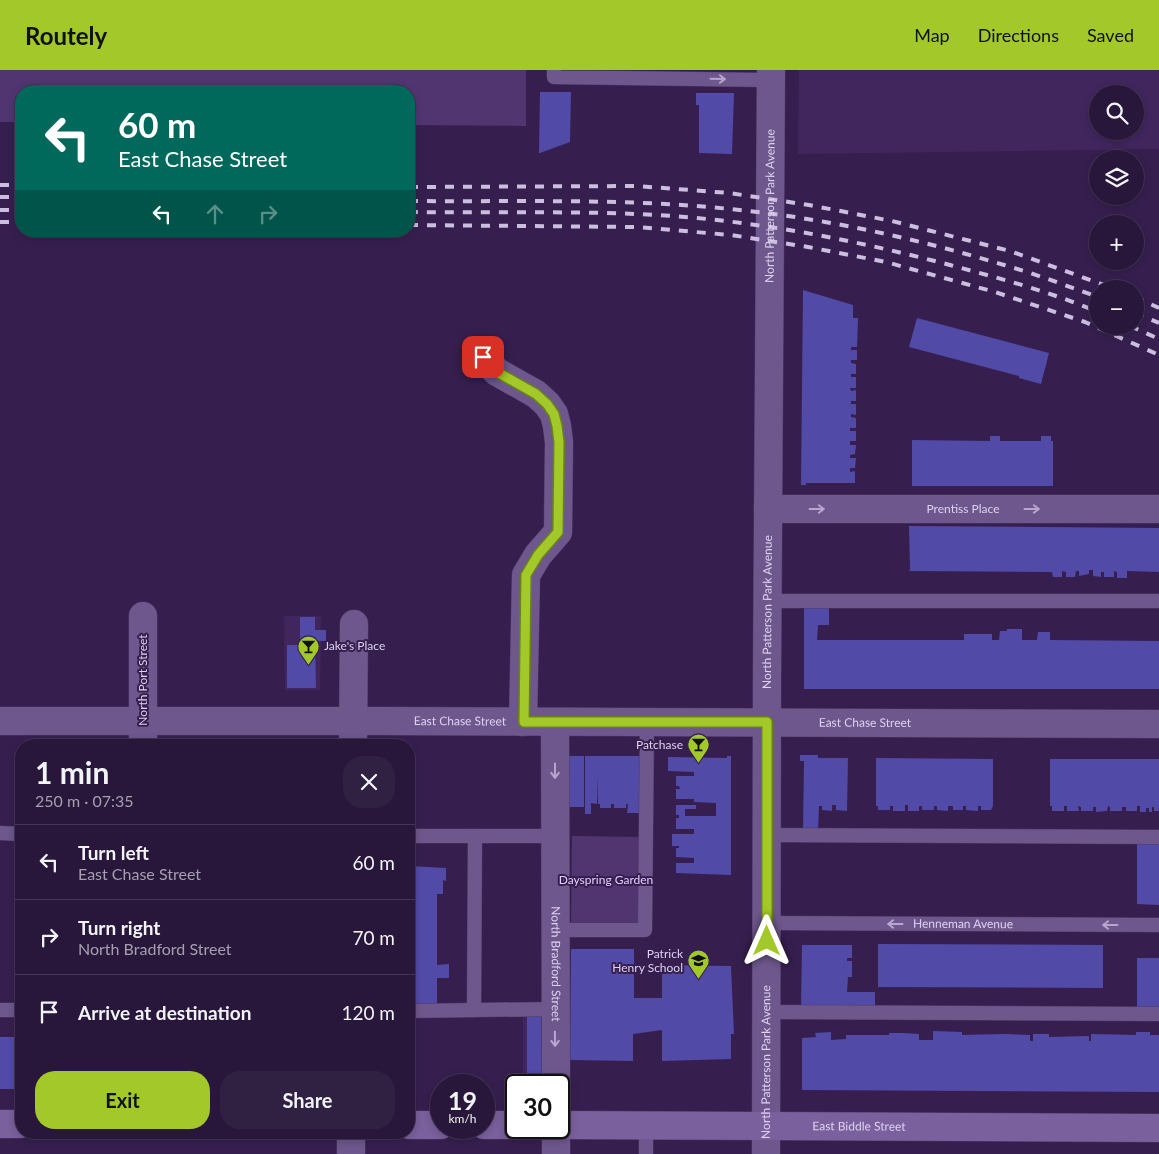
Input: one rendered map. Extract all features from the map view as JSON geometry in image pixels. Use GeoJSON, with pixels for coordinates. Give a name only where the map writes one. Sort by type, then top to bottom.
{"type":"FeatureCollection","features":[{"type":"Feature","properties":{"kind":"street","name":"North Patterson Park Avenue"},"geometry":{"type":"LineString","coordinates":[[766,1154],[771,75]]}},
{"type":"Feature","properties":{"kind":"street"},"geometry":{"type":"LineString","coordinates":[[483,357],[497,372],[536,394],[547,404],[554,414],[559,442],[558,532],[538,555],[526,575],[524,722]]}},
{"type":"Feature","properties":{"kind":"street","name":"Prentiss Place"},"geometry":{"type":"LineString","coordinates":[[768,509],[1159,509]]}},
{"type":"Feature","properties":{"kind":"street","name":"North Port Street"},"geometry":{"type":"LineString","coordinates":[[142,734],[143,616]]}},
{"type":"Feature","properties":{"kind":"street"},"geometry":{"type":"LineString","coordinates":[[353,733],[354,624]]}},
{"type":"Feature","properties":{"kind":"street","name":"East Chase Street"},"geometry":{"type":"LineString","coordinates":[[0,721],[142,734],[353,733],[524,722],[1159,724]]}},
{"type":"Feature","properties":{"kind":"street","name":"North Bradford Street"},"geometry":{"type":"LineString","coordinates":[[555,722],[554,1009],[556,1074]]}},
{"type":"Feature","properties":{"kind":"street"},"geometry":{"type":"LineString","coordinates":[[0,1124],[15,1124]]}},
{"type":"Feature","properties":{"kind":"street"},"geometry":{"type":"LineString","coordinates":[[415,1125],[430,1125]]}},
{"type":"Feature","properties":{"kind":"street","name":"East Biddle Street"},"geometry":{"type":"LineString","coordinates":[[570,1126],[1159,1128]]}},
{"type":"Feature","properties":{"kind":"street"},"geometry":{"type":"LineString","coordinates":[[351,1139],[351,1154]]}},
{"type":"Feature","properties":{"kind":"street"},"geometry":{"type":"LineString","coordinates":[[556,1154],[557,1139]]}},
{"type":"Feature","properties":{"kind":"lane"},"geometry":{"type":"LineString","coordinates":[[554,70],[554,77],[649,74],[771,75]]}},
{"type":"Feature","properties":{"kind":"lane"},"geometry":{"type":"LineString","coordinates":[[768,601],[1159,601]]}},
{"type":"Feature","properties":{"kind":"lane"},"geometry":{"type":"LineString","coordinates":[[554,930],[645,930],[646,722]]}},
{"type":"Feature","properties":{"kind":"lane"},"geometry":{"type":"LineString","coordinates":[[0,833],[15,834]]}},
{"type":"Feature","properties":{"kind":"lane"},"geometry":{"type":"LineString","coordinates":[[767,835],[1159,837]]}},
{"type":"Feature","properties":{"kind":"lane"},"geometry":{"type":"LineString","coordinates":[[415,836],[555,836]]}},
{"type":"Feature","properties":{"kind":"lane"},"geometry":{"type":"LineString","coordinates":[[474,1010],[475,837]]}},
{"type":"Feature","properties":{"kind":"lane","name":"Henneman Avenue"},"geometry":{"type":"LineString","coordinates":[[767,923],[1159,925]]}},
{"type":"Feature","properties":{"kind":"lane"},"geometry":{"type":"LineString","coordinates":[[415,1011],[554,1009]]}},
{"type":"Feature","properties":{"kind":"lane"},"geometry":{"type":"LineString","coordinates":[[0,1010],[15,1010]]}},
{"type":"Feature","properties":{"kind":"lane"},"geometry":{"type":"LineString","coordinates":[[766,1012],[1159,1014]]}},
{"type":"Feature","properties":{"kind":"lane"},"geometry":{"type":"LineString","coordinates":[[646,1126],[646,1154]]}},
{"type":"Feature","properties":{"kind":"shaded area"},"geometry":{"type":"Polygon","coordinates":[[[799,70],[1159,70],[1159,149],[798,154],[799,70]]]}},
{"type":"Feature","properties":{"kind":"shaded area"},"geometry":{"type":"Polygon","coordinates":[[[284,616],[321,616],[320,690],[285,690],[284,616]]]}},
{"type":"Feature","properties":{"kind":"shaded area"},"geometry":{"type":"Polygon","coordinates":[[[523,1015],[542,1015],[543,1074],[523,1074],[523,1015]]]}},
{"type":"Feature","properties":{"kind":"green space"},"geometry":{"type":"Polygon","coordinates":[[[0,70],[526,70],[526,126],[415,125],[415,85],[15,85],[15,122],[0,122],[0,70]]]}},
{"type":"Feature","properties":{"kind":"green space","name":"Dayspring Garden"},"geometry":{"type":"Polygon","coordinates":[[[572,836],[641,837],[640,923],[571,923],[572,836]]]}},
{"type":"Feature","properties":{"kind":"building"},"geometry":{"type":"Polygon","coordinates":[[[540,92],[571,92],[570,142],[539,153],[540,92]]]}},
{"type":"Feature","properties":{"kind":"building"},"geometry":{"type":"Polygon","coordinates":[[[696,93],[734,93],[732,154],[699,153],[699,105],[696,105],[696,93]]]}},
{"type":"Feature","properties":{"kind":"building"},"geometry":{"type":"Polygon","coordinates":[[[803,290],[853,305],[853,318],[858,318],[857,347],[851,347],[851,350],[857,350],[857,360],[851,360],[851,363],[856,364],[856,374],[851,374],[851,377],[856,377],[856,388],[850,388],[851,391],[856,390],[856,401],[851,401],[851,404],[856,404],[856,415],[851,414],[851,417],[856,418],[856,428],[850,428],[850,431],[856,431],[856,441],[850,441],[850,445],[856,445],[855,454],[850,455],[850,458],[856,458],[855,468],[850,468],[850,472],[855,471],[855,483],[806,483],[806,485],[801,485],[803,290]]]}},
{"type":"Feature","properties":{"kind":"building"},"geometry":{"type":"Polygon","coordinates":[[[917,318],[1049,353],[1041,384],[1019,378],[1019,376],[909,347],[917,318]]]}},
{"type":"Feature","properties":{"kind":"building"},"geometry":{"type":"Polygon","coordinates":[[[990,436],[1000,436],[1000,441],[1041,441],[1041,436],[1051,436],[1051,441],[1053,441],[1053,486],[912,486],[912,440],[990,441],[990,436]]]}},
{"type":"Feature","properties":{"kind":"building"},"geometry":{"type":"Polygon","coordinates":[[[909,526],[1159,528],[1159,572],[1127,571],[1127,578],[1117,578],[1117,572],[1114,571],[1114,577],[1104,577],[1104,572],[1101,572],[1101,577],[1093,576],[1093,570],[1089,570],[1089,574],[1079,576],[1079,571],[1076,571],[1075,577],[1066,577],[1066,572],[1062,571],[1062,577],[1053,577],[1052,572],[909,571],[909,526]]]}},
{"type":"Feature","properties":{"kind":"building"},"geometry":{"type":"Polygon","coordinates":[[[804,606],[829,606],[829,625],[818,625],[817,640],[964,640],[964,634],[992,634],[992,640],[999,640],[1000,631],[1022,629],[1022,640],[1037,640],[1038,632],[1050,632],[1050,640],[1159,641],[1159,689],[804,689],[804,606]]]}},
{"type":"Feature","properties":{"kind":"building","name":"Jake's Place"},"geometry":{"type":"Polygon","coordinates":[[[300,617],[315,617],[315,630],[326,630],[326,641],[315,641],[316,688],[287,688],[287,645],[300,645],[300,617]]]}},
{"type":"Feature","properties":{"kind":"building"},"geometry":{"type":"Polygon","coordinates":[[[800,755],[818,755],[818,758],[848,758],[847,811],[836,810],[836,805],[832,805],[832,811],[822,810],[822,806],[819,806],[818,831],[803,831],[804,761],[800,761],[800,755]]]}},
{"type":"Feature","properties":{"kind":"building"},"geometry":{"type":"Polygon","coordinates":[[[568,756],[584,756],[584,807],[569,807],[568,756]]]}},
{"type":"Feature","properties":{"kind":"building"},"geometry":{"type":"Polygon","coordinates":[[[585,756],[643,756],[642,813],[627,813],[628,804],[626,804],[626,808],[614,808],[614,804],[611,804],[611,808],[600,808],[600,804],[598,804],[597,777],[597,804],[591,803],[591,814],[585,814],[585,756]]]}},
{"type":"Feature","properties":{"kind":"building"},"geometry":{"type":"Polygon","coordinates":[[[727,756],[731,756],[731,875],[676,873],[676,863],[694,863],[694,858],[676,857],[676,848],[679,848],[679,846],[672,846],[672,834],[694,834],[694,829],[676,829],[676,818],[679,818],[679,815],[676,815],[676,805],[696,805],[696,809],[685,809],[685,816],[716,816],[716,803],[694,802],[694,799],[676,799],[676,789],[680,789],[679,786],[676,786],[676,776],[694,776],[694,772],[668,771],[668,757],[727,758],[727,756]]]}},
{"type":"Feature","properties":{"kind":"building"},"geometry":{"type":"Polygon","coordinates":[[[876,758],[993,759],[993,806],[991,810],[981,810],[981,806],[978,806],[978,811],[966,810],[966,806],[963,806],[963,810],[953,810],[953,806],[948,806],[948,811],[937,810],[937,806],[934,806],[934,810],[922,810],[922,806],[919,806],[919,811],[908,811],[908,805],[905,805],[905,811],[893,811],[893,806],[890,806],[890,810],[878,810],[878,806],[876,806],[876,758]]]}},
{"type":"Feature","properties":{"kind":"building"},"geometry":{"type":"Polygon","coordinates":[[[1050,759],[1159,759],[1159,811],[1154,811],[1154,807],[1152,807],[1152,812],[1149,812],[1149,808],[1146,808],[1146,812],[1140,812],[1140,806],[1137,806],[1137,811],[1126,811],[1126,807],[1122,807],[1122,811],[1110,811],[1108,806],[1107,811],[1096,812],[1096,807],[1093,807],[1093,811],[1081,811],[1081,807],[1078,806],[1079,811],[1067,811],[1067,806],[1064,806],[1064,811],[1052,811],[1052,806],[1050,806],[1050,759]]]}},
{"type":"Feature","properties":{"kind":"building"},"geometry":{"type":"Polygon","coordinates":[[[1137,841],[1159,842],[1159,905],[1137,904],[1137,841]]]}},
{"type":"Feature","properties":{"kind":"building"},"geometry":{"type":"Polygon","coordinates":[[[415,866],[446,868],[446,881],[443,880],[443,894],[437,894],[437,965],[449,964],[449,978],[437,978],[437,1006],[415,1006],[415,866]]]}},
{"type":"Feature","properties":{"kind":"building"},"geometry":{"type":"Polygon","coordinates":[[[878,944],[1103,945],[1103,988],[878,987],[878,944]]]}},
{"type":"Feature","properties":{"kind":"building"},"geometry":{"type":"Polygon","coordinates":[[[802,945],[852,945],[852,958],[847,958],[847,961],[852,961],[852,977],[848,977],[847,992],[875,992],[875,1008],[801,1008],[802,945]]]}},
{"type":"Feature","properties":{"kind":"building"},"geometry":{"type":"Polygon","coordinates":[[[571,949],[634,949],[634,998],[662,998],[662,965],[731,966],[734,1034],[731,1034],[731,1059],[662,1061],[662,1030],[633,1034],[633,1061],[570,1060],[571,949]]]}},
{"type":"Feature","properties":{"kind":"building"},"geometry":{"type":"Polygon","coordinates":[[[1137,958],[1159,958],[1159,1008],[1137,1008],[1137,958]]]}},
{"type":"Feature","properties":{"kind":"building"},"geometry":{"type":"Polygon","coordinates":[[[527,1016],[541,1016],[542,1074],[527,1074],[527,1016]]]}},
{"type":"Feature","properties":{"kind":"building"},"geometry":{"type":"Polygon","coordinates":[[[933,1031],[962,1032],[962,1035],[1030,1035],[1030,1041],[1033,1041],[1033,1034],[1049,1034],[1049,1037],[1089,1036],[1089,1041],[1091,1041],[1091,1034],[1136,1035],[1136,1032],[1150,1032],[1150,1035],[1159,1035],[1159,1092],[802,1090],[802,1038],[816,1037],[815,1033],[831,1032],[831,1040],[846,1039],[846,1035],[904,1033],[919,1034],[919,1040],[933,1040],[933,1031]]]}},
{"type":"Feature","properties":{"kind":"building"},"geometry":{"type":"Polygon","coordinates":[[[0,1037],[15,1037],[15,1089],[0,1089],[0,1037]]]}},
{"type":"Feature","properties":{"kind":"railway"},"geometry":{"type":"LineString","coordinates":[[0,185],[15,185]]}},
{"type":"Feature","properties":{"kind":"railway"},"geometry":{"type":"LineString","coordinates":[[415,187],[637,186],[729,193],[809,205],[892,221],[1010,251],[1090,280]]}},
{"type":"Feature","properties":{"kind":"railway"},"geometry":{"type":"LineString","coordinates":[[0,197],[15,197]]}},
{"type":"Feature","properties":{"kind":"railway"},"geometry":{"type":"LineString","coordinates":[[415,201],[650,203],[765,213],[868,230],[937,246],[1028,272],[1089,294]]}},
{"type":"Feature","properties":{"kind":"railway"},"geometry":{"type":"LineString","coordinates":[[0,210],[15,210]]}},
{"type":"Feature","properties":{"kind":"railway"},"geometry":{"type":"LineString","coordinates":[[415,212],[636,214],[676,216],[755,225],[833,238],[911,255],[1006,280],[1089,308]]}},
{"type":"Feature","properties":{"kind":"railway"},"geometry":{"type":"LineString","coordinates":[[0,222],[15,222]]}},
{"type":"Feature","properties":{"kind":"railway"},"geometry":{"type":"LineString","coordinates":[[415,225],[636,227],[731,235],[808,247],[886,262],[995,292],[1085,322],[1159,355]]}},
{"type":"Feature","properties":{"kind":"railway"},"geometry":{"type":"LineString","coordinates":[[1144,301],[1159,308]]}},
{"type":"Feature","properties":{"kind":"railway"},"geometry":{"type":"LineString","coordinates":[[1144,317],[1159,323]]}},
{"type":"Feature","properties":{"kind":"railway"},"geometry":{"type":"LineString","coordinates":[[1144,332],[1159,339]]}},
{"type":"Feature","properties":{"kind":"place","name":"Jake's Place"},"geometry":{"type":"Point","coordinates":[308,665]}},
{"type":"Feature","properties":{"kind":"place","name":"Patchase"},"geometry":{"type":"Point","coordinates":[699,764]}},
{"type":"Feature","properties":{"kind":"place","name":"Patrick Henry School"},"geometry":{"type":"Point","coordinates":[699,980]}},
{"type":"Feature","properties":{"kind":"route"},"geometry":{"type":"LineString","coordinates":[[483,357],[497,372],[536,394],[547,404],[554,414],[559,442],[558,532],[538,555],[526,575],[524,722],[767,722],[767,941]]}}]}
